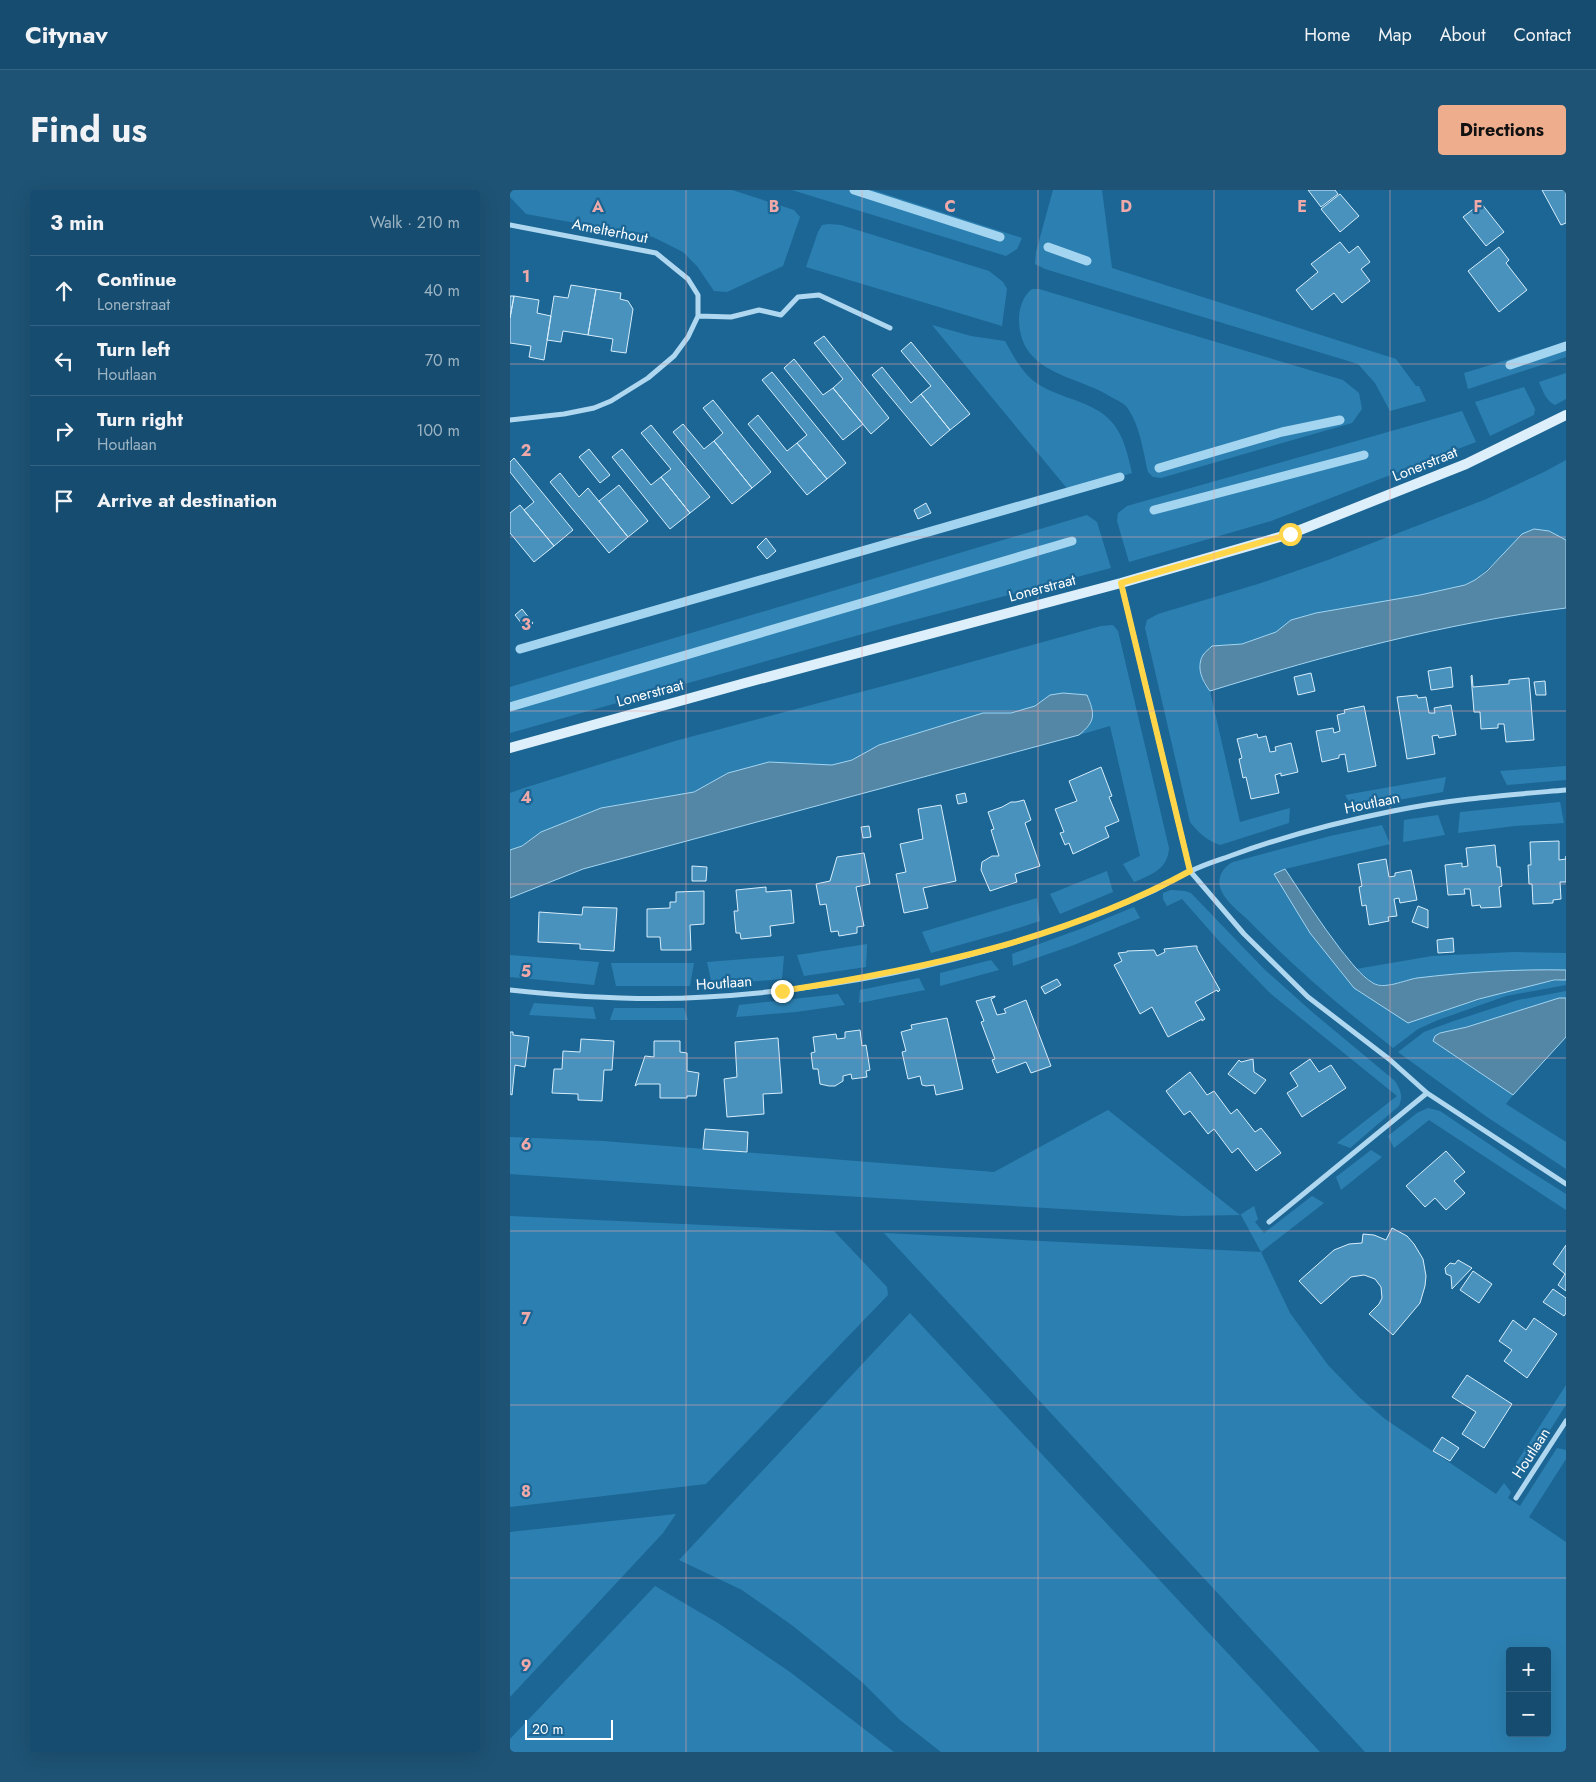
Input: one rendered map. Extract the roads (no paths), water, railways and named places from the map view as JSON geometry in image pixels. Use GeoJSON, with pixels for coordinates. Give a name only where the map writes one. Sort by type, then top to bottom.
{"type":"FeatureCollection","features":[{"type":"Feature","properties":{"kind":"street","name":"Amelterhout"},"geometry":{"type":"LineString","coordinates":[[510,225],[656,253],[688,279],[698,295],[698,316]]}},
{"type":"Feature","properties":{"kind":"street"},"geometry":{"type":"LineString","coordinates":[[510,420],[564,414],[594,408],[611,401],[648,378],[674,356],[688,337],[698,316],[731,317],[759,310],[781,315],[798,297],[819,295],[890,328]]}},
{"type":"Feature","properties":{"kind":"street","name":"Lonerstraat"},"geometry":{"type":"LineString","coordinates":[[510,748],[755,680],[1121,583],[1290,534],[1466,464],[1566,415]]}},
{"type":"Feature","properties":{"kind":"street"},"geometry":{"type":"LineString","coordinates":[[1121,583],[1190,871],[1244,934],[1308,996],[1389,1059],[1427,1093],[1566,1184]]}},
{"type":"Feature","properties":{"kind":"street","name":"Houtlaan"},"geometry":{"type":"LineString","coordinates":[[510,990],[558,995],[704,998],[782,991],[864,978],[936,964],[1030,937],[1086,918],[1157,889],[1190,871],[1232,855],[1305,832],[1394,810],[1490,796],[1566,790]]}},
{"type":"Feature","properties":{"kind":"street"},"geometry":{"type":"LineString","coordinates":[[1268,1222],[1427,1093]]}},
{"type":"Feature","properties":{"kind":"street","name":"Houtlaan"},"geometry":{"type":"LineString","coordinates":[[1516,1498],[1566,1421]]}},
{"type":"Feature","properties":{"kind":"waterway"},"geometry":{"type":"LineString","coordinates":[[854,190],[1000,237]]}},
{"type":"Feature","properties":{"kind":"waterway"},"geometry":{"type":"LineString","coordinates":[[1048,247],[1087,261]]}},
{"type":"Feature","properties":{"kind":"waterway"},"geometry":{"type":"LineString","coordinates":[[1510,365],[1566,346]]}},
{"type":"Feature","properties":{"kind":"waterway"},"geometry":{"type":"LineString","coordinates":[[1159,468],[1282,432],[1340,420]]}},
{"type":"Feature","properties":{"kind":"waterway"},"geometry":{"type":"LineString","coordinates":[[1154,510],[1364,455]]}},
{"type":"Feature","properties":{"kind":"waterway"},"geometry":{"type":"LineString","coordinates":[[520,649],[1120,477]]}},
{"type":"Feature","properties":{"kind":"waterway"},"geometry":{"type":"LineString","coordinates":[[510,707],[1072,541]]}}]}
